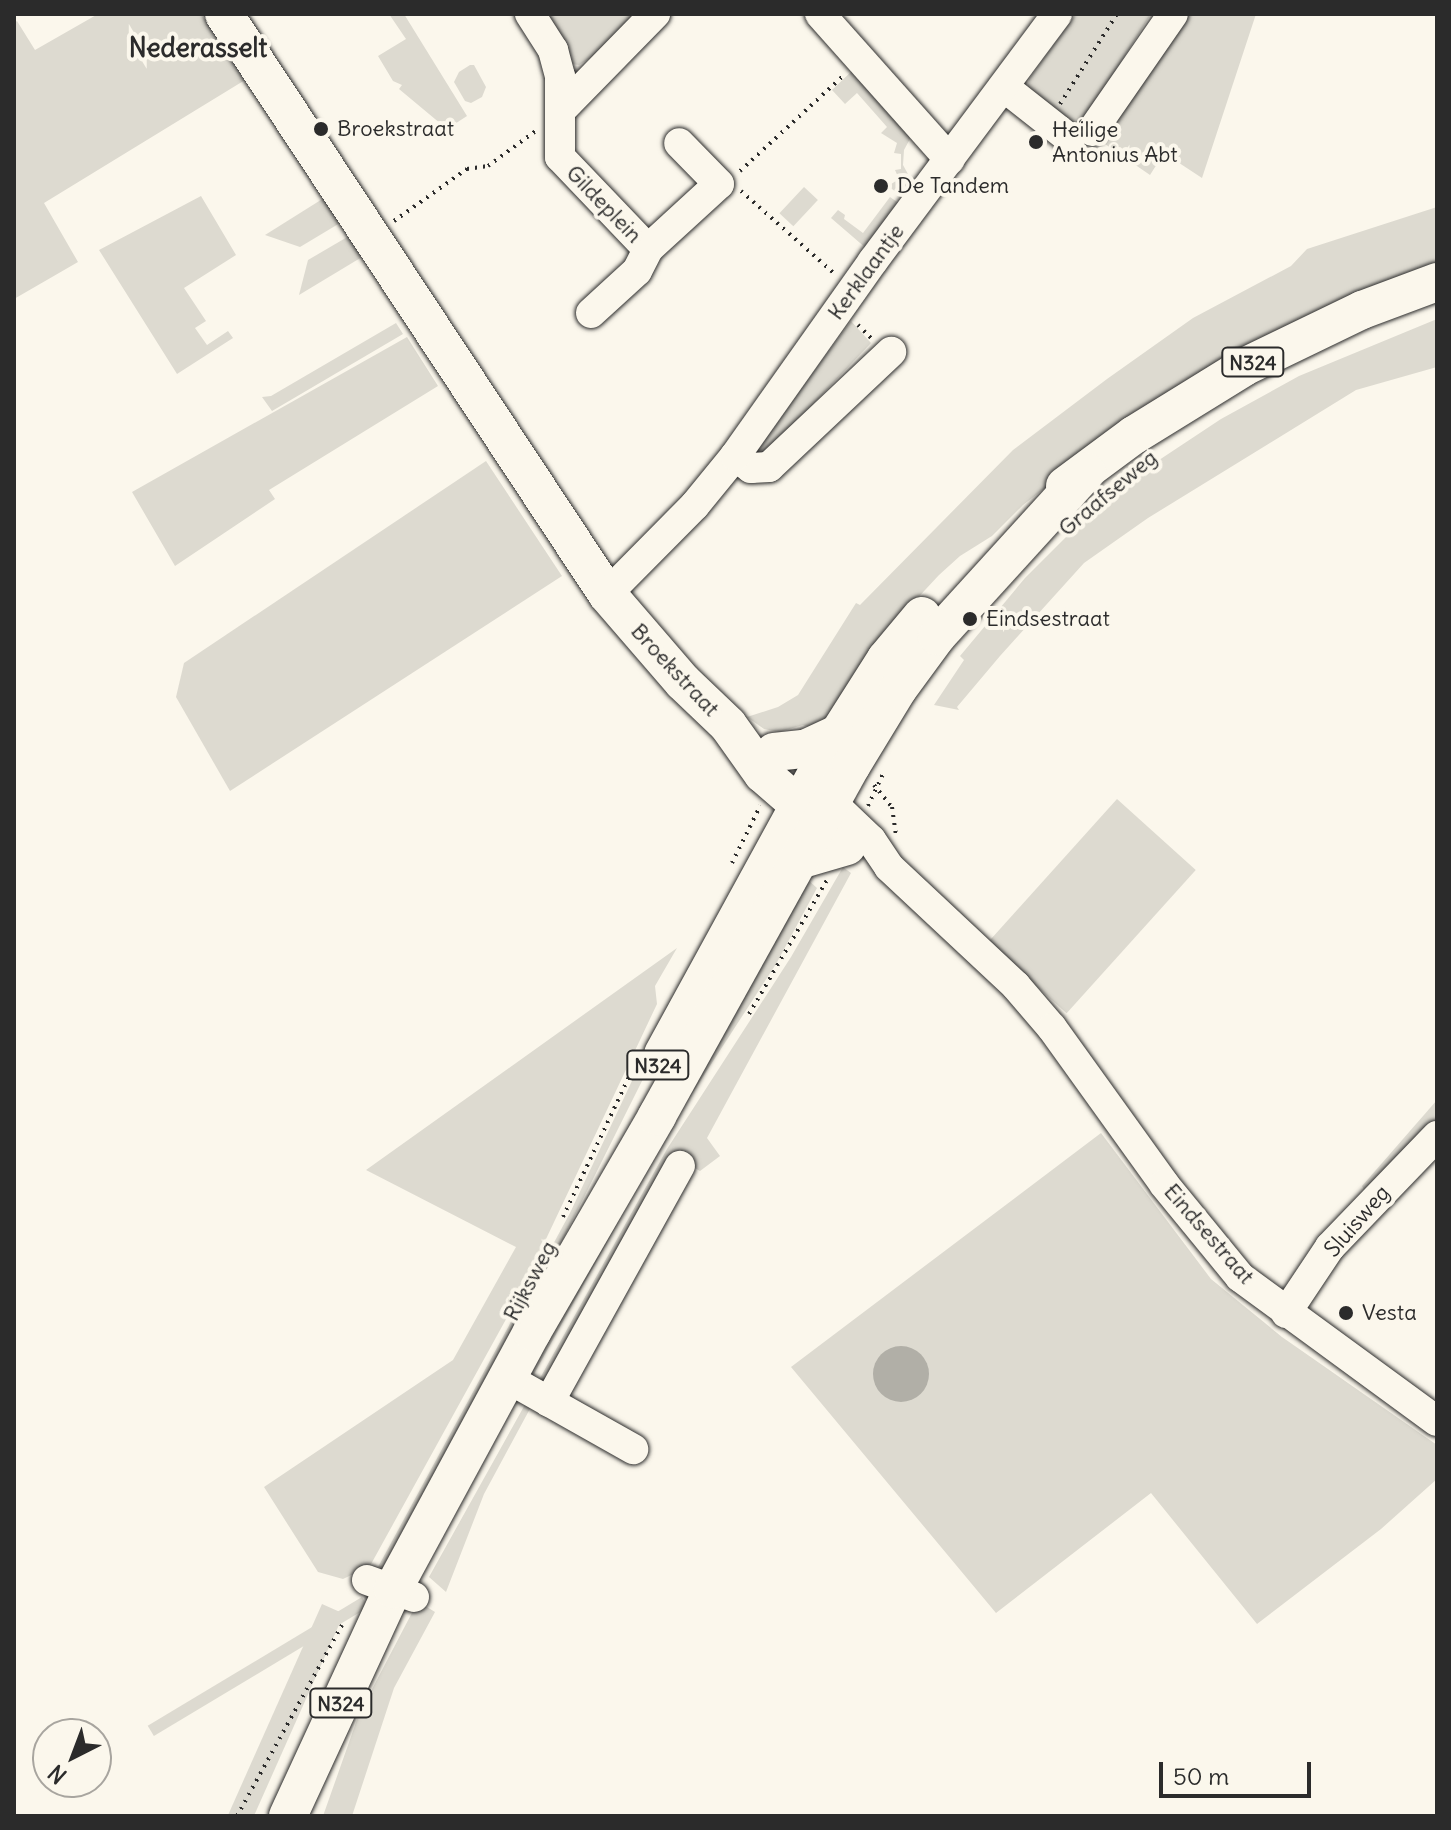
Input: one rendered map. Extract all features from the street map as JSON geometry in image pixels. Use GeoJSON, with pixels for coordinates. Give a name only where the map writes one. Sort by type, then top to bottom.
{"type":"FeatureCollection","features":[{"type":"Feature","properties":{"kind":"main road","name":"Broekstraat"},"geometry":{"type":"LineString","coordinates":[[224,14],[607,594],[683,682],[807,799]]}},
{"type":"Feature","properties":{"kind":"main road","name":"Graafseweg"},"geometry":{"type":"LineString","coordinates":[[807,799],[839,733],[886,659],[984,550],[1027,511],[1134,435],[1244,367],[1362,310],[1437,282]]}},
{"type":"Feature","properties":{"kind":"main road","name":"Graafseweg"},"geometry":{"type":"LineString","coordinates":[[807,799],[898,689],[937,636],[1086,472]]}},
{"type":"Feature","properties":{"kind":"main road","name":"Rijksweg"},"geometry":{"type":"LineString","coordinates":[[260,1816],[328,1692],[391,1589],[532,1332],[657,1116],[799,860],[807,799]]}},
{"type":"Feature","properties":{"kind":"main road","name":"Rijksweg"},"geometry":{"type":"LineString","coordinates":[[532,1332],[622,1134],[807,799]]}},
{"type":"Feature","properties":{"kind":"main road","name":"Rijksweg"},"geometry":{"type":"LineString","coordinates":[[288,1816],[391,1589]]}},
{"type":"Feature","properties":{"kind":"street","name":"Gildeplein"},"geometry":{"type":"LineString","coordinates":[[530,14],[553,50],[560,76],[560,157],[648,249]]}},
{"type":"Feature","properties":{"kind":"street"},"geometry":{"type":"LineString","coordinates":[[559,121],[655,14]]}},
{"type":"Feature","properties":{"kind":"street"},"geometry":{"type":"LineString","coordinates":[[820,14],[950,160]]}},
{"type":"Feature","properties":{"kind":"street","name":"Kerklaantje"},"geometry":{"type":"LineString","coordinates":[[607,594],[695,505],[735,456],[1057,14]]}},
{"type":"Feature","properties":{"kind":"street"},"geometry":{"type":"LineString","coordinates":[[1004,87],[1070,131],[1173,14]]}},
{"type":"Feature","properties":{"kind":"street","name":"Gildeplein"},"geometry":{"type":"LineString","coordinates":[[591,313],[637,271],[648,249],[719,184],[679,143]]}},
{"type":"Feature","properties":{"kind":"street"},"geometry":{"type":"LineString","coordinates":[[735,456],[751,468],[769,467],[889,353]]}},
{"type":"Feature","properties":{"kind":"street","name":"Eindsestraat"},"geometry":{"type":"LineString","coordinates":[[807,799],[866,859],[889,867]]}},
{"type":"Feature","properties":{"kind":"street","name":"Eindsestraat"},"geometry":{"type":"LineString","coordinates":[[807,799],[871,840],[889,867],[1016,986],[1052,1028],[1209,1241],[1240,1277],[1437,1421]]}},
{"type":"Feature","properties":{"kind":"street","name":"Sluisweg"},"geometry":{"type":"LineString","coordinates":[[1286,1313],[1330,1247],[1437,1136]]}},
{"type":"Feature","properties":{"kind":"street"},"geometry":{"type":"LineString","coordinates":[[549,1402],[680,1166]]}},
{"type":"Feature","properties":{"kind":"street"},"geometry":{"type":"LineString","coordinates":[[507,1378],[633,1449]]}},
{"type":"Feature","properties":{"kind":"path"},"geometry":{"type":"LineString","coordinates":[[1070,131],[1117,14]]}},
{"type":"Feature","properties":{"kind":"path"},"geometry":{"type":"LineString","coordinates":[[860,59],[730,181],[847,299],[889,353]]}},
{"type":"Feature","properties":{"kind":"path"},"geometry":{"type":"LineString","coordinates":[[372,236],[467,169],[488,166],[537,130],[559,121]]}},
{"type":"Feature","properties":{"kind":"path"},"geometry":{"type":"LineString","coordinates":[[876,786],[889,761]]}},
{"type":"Feature","properties":{"kind":"path"},"geometry":{"type":"LineString","coordinates":[[726,876],[807,799]]}},
{"type":"Feature","properties":{"kind":"path","name":"Rijksweg"},"geometry":{"type":"LineString","coordinates":[[558,1228],[639,1055]]}},
{"type":"Feature","properties":{"kind":"path"},"geometry":{"type":"LineString","coordinates":[[237,1816],[345,1621]]}},
{"type":"Feature","properties":{"kind":"shaded area"},"geometry":{"type":"Polygon","coordinates":[[[98,14],[201,14],[245,80],[44,203],[78,262],[14,299],[14,23],[17,21],[35,50],[98,14]]]}},
{"type":"Feature","properties":{"kind":"shaded area"},"geometry":{"type":"Polygon","coordinates":[[[389,14],[404,14],[467,116],[447,129],[399,89],[402,85],[393,81],[378,56],[406,39],[389,14]]]}},
{"type":"Feature","properties":{"kind":"shaded area"},"geometry":{"type":"Polygon","coordinates":[[[539,14],[639,14],[579,65],[571,64],[539,14]]]}},
{"type":"Feature","properties":{"kind":"shaded area"},"geometry":{"type":"Polygon","coordinates":[[[1076,14],[1151,14],[1079,129],[1029,90],[1028,85],[1029,79],[1076,14]]]}},
{"type":"Feature","properties":{"kind":"shaded area"},"geometry":{"type":"Polygon","coordinates":[[[1181,14],[1256,14],[1202,178],[1164,153],[1150,175],[1105,144],[1103,135],[1181,14]]]}},
{"type":"Feature","properties":{"kind":"shaded area"},"geometry":{"type":"Polygon","coordinates":[[[474,65],[486,87],[482,97],[471,103],[465,101],[454,82],[459,72],[474,65]]]}},
{"type":"Feature","properties":{"kind":"shaded area"},"geometry":{"type":"Polygon","coordinates":[[[852,71],[911,137],[904,150],[903,165],[914,185],[904,198],[888,186],[899,179],[895,170],[901,169],[901,154],[894,153],[897,143],[881,133],[887,127],[857,93],[845,104],[832,90],[852,71]]]}},
{"type":"Feature","properties":{"kind":"shaded area"},"geometry":{"type":"Polygon","coordinates":[[[804,187],[818,200],[793,226],[779,213],[804,187]]]}},
{"type":"Feature","properties":{"kind":"shaded area"},"geometry":{"type":"Polygon","coordinates":[[[201,196],[236,255],[184,288],[206,321],[195,328],[207,345],[228,331],[233,338],[177,374],[99,250],[201,196]]]}},
{"type":"Feature","properties":{"kind":"shaded area"},"geometry":{"type":"Polygon","coordinates":[[[890,197],[900,204],[867,249],[831,218],[838,210],[845,215],[844,219],[863,233],[890,197]]]}},
{"type":"Feature","properties":{"kind":"shaded area"},"geometry":{"type":"Polygon","coordinates":[[[324,198],[340,223],[300,247],[265,235],[324,198]]]}},
{"type":"Feature","properties":{"kind":"shaded area"},"geometry":{"type":"Polygon","coordinates":[[[1437,207],[1437,271],[1072,467],[1023,505],[992,536],[960,556],[939,575],[899,618],[832,715],[817,730],[803,725],[779,732],[764,729],[747,717],[778,707],[798,695],[856,603],[860,605],[1013,450],[1107,379],[1193,318],[1291,266],[1307,249],[1437,207]]]}},
{"type":"Feature","properties":{"kind":"shaded area"},"geometry":{"type":"Polygon","coordinates":[[[349,236],[362,257],[299,295],[308,260],[349,236]]]}},
{"type":"Feature","properties":{"kind":"shaded area"},"geometry":{"type":"Polygon","coordinates":[[[1437,319],[1437,367],[1356,390],[1148,518],[1084,563],[1000,656],[957,707],[959,710],[934,705],[964,660],[960,656],[1025,578],[1077,526],[1147,468],[1221,419],[1299,376],[1437,319]]]}},
{"type":"Feature","properties":{"kind":"shaded area"},"geometry":{"type":"Polygon","coordinates":[[[851,321],[871,343],[760,460],[749,459],[851,321]]]}},
{"type":"Feature","properties":{"kind":"shaded area"},"geometry":{"type":"Polygon","coordinates":[[[396,323],[403,334],[272,411],[262,397],[271,396],[396,323]]]}},
{"type":"Feature","properties":{"kind":"shaded area"},"geometry":{"type":"Polygon","coordinates":[[[407,337],[438,386],[269,490],[275,499],[175,566],[132,492],[407,337]]]}},
{"type":"Feature","properties":{"kind":"shaded area"},"geometry":{"type":"Polygon","coordinates":[[[486,461],[562,576],[230,791],[176,697],[184,663],[486,461]]]}},
{"type":"Feature","properties":{"kind":"shaded area"},"geometry":{"type":"Polygon","coordinates":[[[1117,799],[1196,870],[1067,1013],[988,942],[1117,799]]]}},
{"type":"Feature","properties":{"kind":"shaded area"},"geometry":{"type":"Polygon","coordinates":[[[843,867],[851,873],[707,1138],[720,1156],[700,1171],[674,1156],[544,1383],[539,1380],[667,1149],[791,957],[843,867]]]}},
{"type":"Feature","properties":{"kind":"shaded area"},"geometry":{"type":"Polygon","coordinates":[[[807,879],[817,888],[776,964],[673,1123],[534,1374],[529,1365],[807,879]]]}},
{"type":"Feature","properties":{"kind":"shaded area"},"geometry":{"type":"Polygon","coordinates":[[[677,948],[655,986],[657,1004],[521,1292],[370,1566],[343,1579],[318,1572],[264,1487],[453,1360],[516,1247],[366,1170],[677,948]]]}},
{"type":"Feature","properties":{"kind":"shaded area"},"geometry":{"type":"Polygon","coordinates":[[[668,1004],[673,1006],[648,1069],[537,1291],[390,1567],[378,1567],[570,1213],[668,1004]]]}},
{"type":"Feature","properties":{"kind":"shaded area"},"geometry":{"type":"Polygon","coordinates":[[[1437,1100],[1437,1125],[1366,1194],[1362,1186],[1437,1100]]]}},
{"type":"Feature","properties":{"kind":"shaded area"},"geometry":{"type":"Polygon","coordinates":[[[1101,1133],[1211,1279],[1282,1337],[1437,1445],[1437,1479],[1381,1529],[1257,1624],[1151,1493],[996,1613],[791,1367],[1101,1133]]]}},
{"type":"Feature","properties":{"kind":"shaded area"},"geometry":{"type":"Polygon","coordinates":[[[901,1346],[921,1354],[929,1374],[921,1394],[901,1402],[881,1394],[873,1374],[881,1354],[901,1346]]]}},
{"type":"Feature","properties":{"kind":"shaded area"},"geometry":{"type":"Polygon","coordinates":[[[527,1401],[532,1405],[484,1494],[446,1592],[429,1577],[527,1401]]]}},
{"type":"Feature","properties":{"kind":"shaded area"},"geometry":{"type":"Polygon","coordinates":[[[362,1597],[368,1607],[154,1736],[148,1726],[362,1597]]]}},
{"type":"Feature","properties":{"kind":"shaded area"},"geometry":{"type":"Polygon","coordinates":[[[322,1604],[344,1614],[254,1816],[228,1816],[322,1604]]]}},
{"type":"Feature","properties":{"kind":"shaded area"},"geometry":{"type":"Polygon","coordinates":[[[422,1604],[435,1612],[394,1688],[352,1816],[323,1816],[359,1714],[415,1607],[422,1604]]]}},
{"type":"Feature","properties":{"kind":"place","name":"Broekstraat"},"geometry":{"type":"Point","coordinates":[321,129]}},
{"type":"Feature","properties":{"kind":"place","name":"Heilige Antonius Abt"},"geometry":{"type":"Point","coordinates":[1036,142]}},
{"type":"Feature","properties":{"kind":"place","name":"De Tandem"},"geometry":{"type":"Point","coordinates":[881,186]}},
{"type":"Feature","properties":{"kind":"place","name":"Eindsestraat"},"geometry":{"type":"Point","coordinates":[970,619]}},
{"type":"Feature","properties":{"kind":"place","name":"Vesta"},"geometry":{"type":"Point","coordinates":[1346,1313]}},
{"type":"Feature","properties":{"kind":"district","name":"Nederasselt"},"geometry":{"type":"Point","coordinates":[198,48]}}]}
